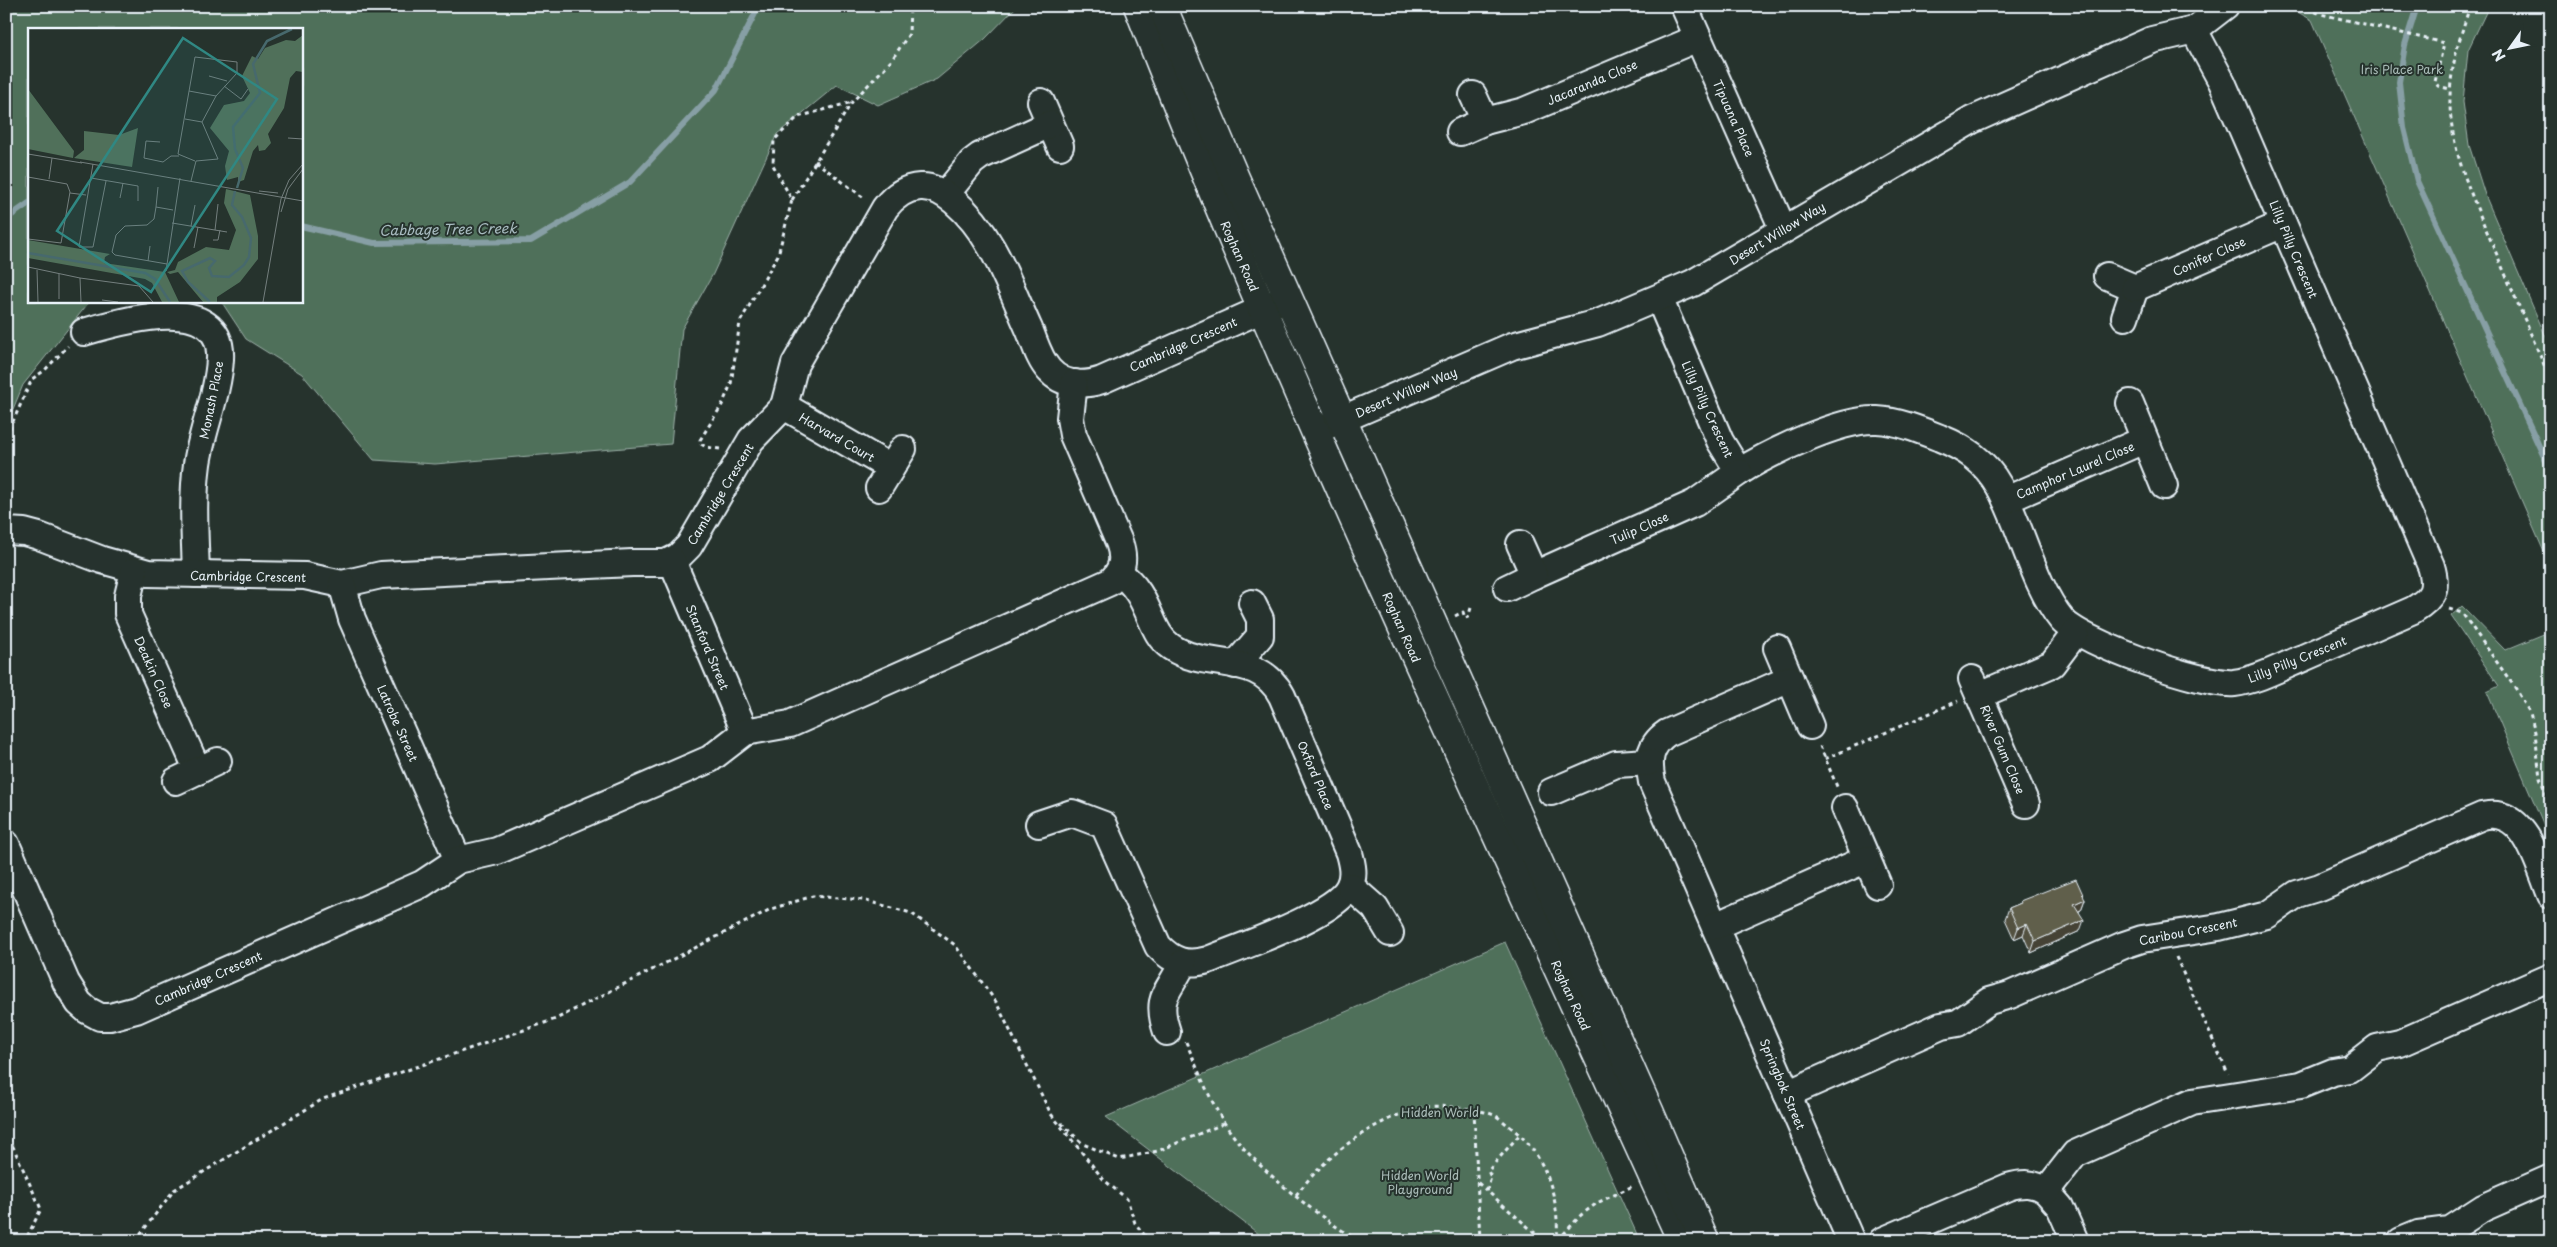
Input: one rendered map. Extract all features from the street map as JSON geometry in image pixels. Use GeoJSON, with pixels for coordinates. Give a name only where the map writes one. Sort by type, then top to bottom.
{"type":"FeatureCollection","features":[{"type":"Feature","properties":{"kind":"main road","name":"Roghan Road"},"geometry":{"type":"LineString","coordinates":[[1138,6],[1190,141],[1315,432],[1682,1241]]}},
{"type":"Feature","properties":{"kind":"main road","name":"Roghan Road"},"geometry":{"type":"LineString","coordinates":[[1162,6],[1342,420],[1705,1241]]}},
{"type":"Feature","properties":{"kind":"street","name":"Tipuana Place"},"geometry":{"type":"LineString","coordinates":[[1684,6],[1783,229]]}},
{"type":"Feature","properties":{"kind":"street","name":"Desert Willow Way"},"geometry":{"type":"LineString","coordinates":[[1315,432],[1512,346],[1576,330],[1659,298],[1693,282],[1972,120],[2152,40],[2194,30],[2225,6]]}},
{"type":"Feature","properties":{"kind":"street","name":"Lilly Pilly Crescent"},"geometry":{"type":"LineString","coordinates":[[1659,298],[1720,441],[1739,472],[1766,456],[1823,432],[1843,425],[1877,420],[1923,431],[1972,454],[1991,474],[2006,500],[2052,604],[2061,618],[2076,632],[2103,644],[2189,675],[2220,683],[2234,683],[2264,675],[2413,610],[2428,600],[2435,585],[2430,566],[2222,82],[2194,30]]}},
{"type":"Feature","properties":{"kind":"street","name":"Jacaranda Close"},"geometry":{"type":"LineString","coordinates":[[1460,132],[1485,120],[1524,111],[1698,38]]}},
{"type":"Feature","properties":{"kind":"street"},"geometry":{"type":"LineString","coordinates":[[1473,96],[1485,120]]}},
{"type":"Feature","properties":{"kind":"street"},"geometry":{"type":"LineString","coordinates":[[946,194],[972,162],[980,156],[1050,124]]}},
{"type":"Feature","properties":{"kind":"street"},"geometry":{"type":"LineString","coordinates":[[784,406],[795,364],[891,200],[897,195],[914,188],[925,187],[946,194],[972,219],[990,245],[1044,363],[1057,377],[1074,384],[1070,418],[1072,435],[1121,549],[1123,564],[1119,573]]}},
{"type":"Feature","properties":{"kind":"street","name":"Conifer Close"},"geometry":{"type":"LineString","coordinates":[[2135,288],[2283,224]]}},
{"type":"Feature","properties":{"kind":"street"},"geometry":{"type":"LineString","coordinates":[[2107,276],[2135,288],[2125,317]]}},
{"type":"Feature","properties":{"kind":"street","name":"Cambridge Crescent"},"geometry":{"type":"LineString","coordinates":[[1074,384],[1092,383],[1102,380],[1289,298]]}},
{"type":"Feature","properties":{"kind":"street","name":"Monash Place"},"geometry":{"type":"LineString","coordinates":[[84,332],[125,320],[174,316],[194,319],[204,324],[215,338],[220,359],[197,462],[195,486],[196,574]]}},
{"type":"Feature","properties":{"kind":"street","name":"Camphor Laurel Close"},"geometry":{"type":"LineString","coordinates":[[2130,403],[2164,486]]}},
{"type":"Feature","properties":{"kind":"street","name":"Cambridge Crescent"},"geometry":{"type":"LineString","coordinates":[[6,531],[24,532],[38,536],[134,571],[304,576],[342,584],[381,575],[672,561],[689,546],[756,434],[784,406]]}},
{"type":"Feature","properties":{"kind":"street","name":"Harvard Court"},"geometry":{"type":"LineString","coordinates":[[784,406],[891,468]]}},
{"type":"Feature","properties":{"kind":"street","name":"Camphor Laurel Close"},"geometry":{"type":"LineString","coordinates":[[2006,500],[2144,440]]}},
{"type":"Feature","properties":{"kind":"street","name":"Tulip Close"},"geometry":{"type":"LineString","coordinates":[[1507,588],[1695,503],[1739,472]]}},
{"type":"Feature","properties":{"kind":"street"},"geometry":{"type":"LineString","coordinates":[[1520,544],[1534,575]]}},
{"type":"Feature","properties":{"kind":"street","name":"Stanford Street"},"geometry":{"type":"LineString","coordinates":[[672,561],[746,732]]}},
{"type":"Feature","properties":{"kind":"street","name":"Deakin Close"},"geometry":{"type":"LineString","coordinates":[[134,571],[128,596],[128,614],[197,771]]}},
{"type":"Feature","properties":{"kind":"street","name":"Cambridge Crescent"},"geometry":{"type":"LineString","coordinates":[[6,844],[72,994],[79,1003],[88,1022],[110,1017],[136,1010],[422,884],[458,860],[497,851],[710,759],[746,732],[790,724],[1103,587],[1119,573]]}},
{"type":"Feature","properties":{"kind":"street","name":"Oxford Place"},"geometry":{"type":"LineString","coordinates":[[1119,573],[1128,579],[1140,592],[1158,631],[1168,646],[1190,656],[1262,672],[1271,678],[1282,696],[1349,853],[1352,876],[1350,886]]}},
{"type":"Feature","properties":{"kind":"street","name":"Latrobe Street"},"geometry":{"type":"LineString","coordinates":[[342,584],[352,619],[458,860]]}},
{"type":"Feature","properties":{"kind":"street"},"geometry":{"type":"LineString","coordinates":[[1235,665],[1260,636],[1260,619],[1252,603]]}},
{"type":"Feature","properties":{"kind":"street","name":"River Gum Close"},"geometry":{"type":"LineString","coordinates":[[2026,804],[1976,687],[2052,664],[2076,632]]}},
{"type":"Feature","properties":{"kind":"street"},"geometry":{"type":"LineString","coordinates":[[1777,648],[1810,726]]}},
{"type":"Feature","properties":{"kind":"street"},"geometry":{"type":"LineString","coordinates":[[1551,792],[1616,764],[1649,762],[1654,745],[1666,733],[1790,678]]}},
{"type":"Feature","properties":{"kind":"street","name":"Springbok Street"},"geometry":{"type":"LineString","coordinates":[[1649,762],[1652,782],[1851,1241]]}},
{"type":"Feature","properties":{"kind":"street"},"geometry":{"type":"LineString","coordinates":[[1845,808],[1878,885]]}},
{"type":"Feature","properties":{"kind":"street"},"geometry":{"type":"LineString","coordinates":[[1039,824],[1072,813],[1104,825],[1158,946],[1165,954],[1183,963],[1196,964],[1208,960],[1320,913],[1339,900],[1350,886],[1375,908],[1390,933]]}},
{"type":"Feature","properties":{"kind":"street","name":"Caribou Crescent"},"geometry":{"type":"LineString","coordinates":[[1787,1094],[1941,1026],[1958,1023],[1994,999],[2010,995],[2124,945],[2166,935],[2218,927],[2267,915],[2296,894],[2320,887],[2489,815],[2505,816],[2519,825],[2551,895]]}},
{"type":"Feature","properties":{"kind":"street"},"geometry":{"type":"LineString","coordinates":[[1715,926],[1867,859]]}},
{"type":"Feature","properties":{"kind":"street"},"geometry":{"type":"LineString","coordinates":[[1175,1034],[1162,1016],[1162,1002],[1183,963]]}},
{"type":"Feature","properties":{"kind":"street"},"geometry":{"type":"LineString","coordinates":[[2046,1191],[2075,1154],[2192,1102],[2290,1087],[2350,1069],[2377,1048],[2400,1043],[2551,977]]}},
{"type":"Feature","properties":{"kind":"street"},"geometry":{"type":"LineString","coordinates":[[2401,1241],[2418,1234],[2437,1232],[2458,1234],[2483,1208],[2551,1178]]}},
{"type":"Feature","properties":{"kind":"street"},"geometry":{"type":"LineString","coordinates":[[1882,1241],[2008,1187],[2026,1184],[2033,1184],[2046,1191],[2060,1206],[2075,1241]]}},
{"type":"Feature","properties":{"kind":"path"},"geometry":{"type":"LineString","coordinates":[[741,458],[726,449],[706,447],[701,444],[700,440],[722,406],[731,384],[740,322],[778,255],[792,200],[852,102],[891,61],[909,34],[910,6]]}},
{"type":"Feature","properties":{"kind":"path"},"geometry":{"type":"LineString","coordinates":[[2300,6],[2354,23],[2444,43],[2436,78],[2438,86],[2450,90]]}},
{"type":"Feature","properties":{"kind":"path"},"geometry":{"type":"LineString","coordinates":[[2470,6],[2454,53],[2450,90],[2450,109],[2458,155],[2474,200],[2551,381]]}},
{"type":"Feature","properties":{"kind":"path"},"geometry":{"type":"LineString","coordinates":[[792,200],[773,165],[774,140],[798,116],[852,102]]}},
{"type":"Feature","properties":{"kind":"path"},"geometry":{"type":"LineString","coordinates":[[815,161],[866,200]]}},
{"type":"Feature","properties":{"kind":"path"},"geometry":{"type":"LineString","coordinates":[[6,437],[32,378],[44,371],[84,332]]}},
{"type":"Feature","properties":{"kind":"path"},"geometry":{"type":"LineString","coordinates":[[2428,600],[2442,609],[2456,610],[2462,613],[2530,712],[2535,732],[2540,778],[2551,809]]}},
{"type":"Feature","properties":{"kind":"path"},"geometry":{"type":"LineString","coordinates":[[1448,620],[1463,612],[1466,618],[1471,608]]}},
{"type":"Feature","properties":{"kind":"path"},"geometry":{"type":"LineString","coordinates":[[1825,759],[1970,696],[1976,687]]}},
{"type":"Feature","properties":{"kind":"path"},"geometry":{"type":"LineString","coordinates":[[1810,726],[1845,808]]}},
{"type":"Feature","properties":{"kind":"path"},"geometry":{"type":"LineString","coordinates":[[135,1241],[174,1190],[323,1100],[556,1019],[772,909],[813,896],[863,900],[911,913],[955,945],[996,1002],[1052,1114],[1104,1180],[1127,1199],[1135,1223],[1149,1241]]}},
{"type":"Feature","properties":{"kind":"path"},"geometry":{"type":"LineString","coordinates":[[2166,935],[2230,1080]]}},
{"type":"Feature","properties":{"kind":"path"},"geometry":{"type":"LineString","coordinates":[[1175,1034],[1235,1139],[1273,1176],[1352,1239],[1359,1241]]}},
{"type":"Feature","properties":{"kind":"path"},"geometry":{"type":"LineString","coordinates":[[1296,1194],[1315,1170],[1347,1144],[1387,1121],[1416,1109],[1445,1106],[1474,1110],[1495,1116],[1520,1134],[1546,1169],[1557,1214],[1557,1240]]}},
{"type":"Feature","properties":{"kind":"path"},"geometry":{"type":"LineString","coordinates":[[1474,1110],[1480,1241]]}},
{"type":"Feature","properties":{"kind":"path"},"geometry":{"type":"LineString","coordinates":[[1052,1114],[1083,1144],[1119,1159],[1158,1151],[1225,1123]]}},
{"type":"Feature","properties":{"kind":"path"},"geometry":{"type":"LineString","coordinates":[[6,1131],[41,1209],[27,1237],[21,1241]]}},
{"type":"Feature","properties":{"kind":"path"},"geometry":{"type":"LineString","coordinates":[[1487,1191],[1492,1177],[1488,1171],[1520,1134]]}},
{"type":"Feature","properties":{"kind":"path"},"geometry":{"type":"LineString","coordinates":[[1477,1182],[1544,1241]]}},
{"type":"Feature","properties":{"kind":"path"},"geometry":{"type":"LineString","coordinates":[[1557,1240],[1586,1211],[1627,1188]]}},
{"type":"Feature","properties":{"kind":"green space"},"geometry":{"type":"Polygon","coordinates":[[[6,6],[1017,6],[985,39],[937,79],[878,105],[837,85],[777,134],[713,274],[682,329],[671,444],[435,464],[374,460],[302,374],[246,339],[222,302],[302,302],[302,28],[28,28],[28,302],[89,302],[23,385],[6,426],[6,6]]]}},
{"type":"Feature","properties":{"kind":"green space","name":"Iris Place Park"},"geometry":{"type":"Polygon","coordinates":[[[2287,6],[2489,6],[2468,50],[2463,102],[2469,145],[2485,195],[2551,349],[2551,568],[2312,20],[2287,6]]]}},
{"type":"Feature","properties":{"kind":"green space"},"geometry":{"type":"Polygon","coordinates":[[[2462,606],[2505,650],[2551,631],[2551,842],[2487,692],[2499,686],[2451,616],[2462,606]]]}},
{"type":"Feature","properties":{"kind":"green space","name":"Hidden World"},"geometry":{"type":"Polygon","coordinates":[[[1505,942],[1640,1241],[1268,1241],[1106,1117],[1505,942]]]}},
{"type":"Feature","properties":{"kind":"building"},"geometry":{"type":"Polygon","coordinates":[[[2076,879],[2085,899],[2074,904],[2084,920],[2035,941],[2027,924],[2018,928],[2009,908],[2021,903],[2020,901],[2076,879]]]}},
{"type":"Feature","properties":{"kind":"waterway","name":"Cabbage Tree Creek"},"geometry":{"type":"LineString","coordinates":[[302,226],[374,243],[531,241],[630,182],[716,90],[759,6]]}},
{"type":"Feature","properties":{"kind":"waterway"},"geometry":{"type":"LineString","coordinates":[[2417,6],[2405,45],[2399,82],[2404,128],[2417,181],[2551,472]]}},
{"type":"Feature","properties":{"kind":"waterway","name":"Cabbage Tree Creek"},"geometry":{"type":"LineString","coordinates":[[6,219],[28,204]]}},
{"type":"Feature","properties":{"kind":"park label","name":"Hidden World Playground"},"geometry":{"type":"Point","coordinates":[1420,1182]}}]}
